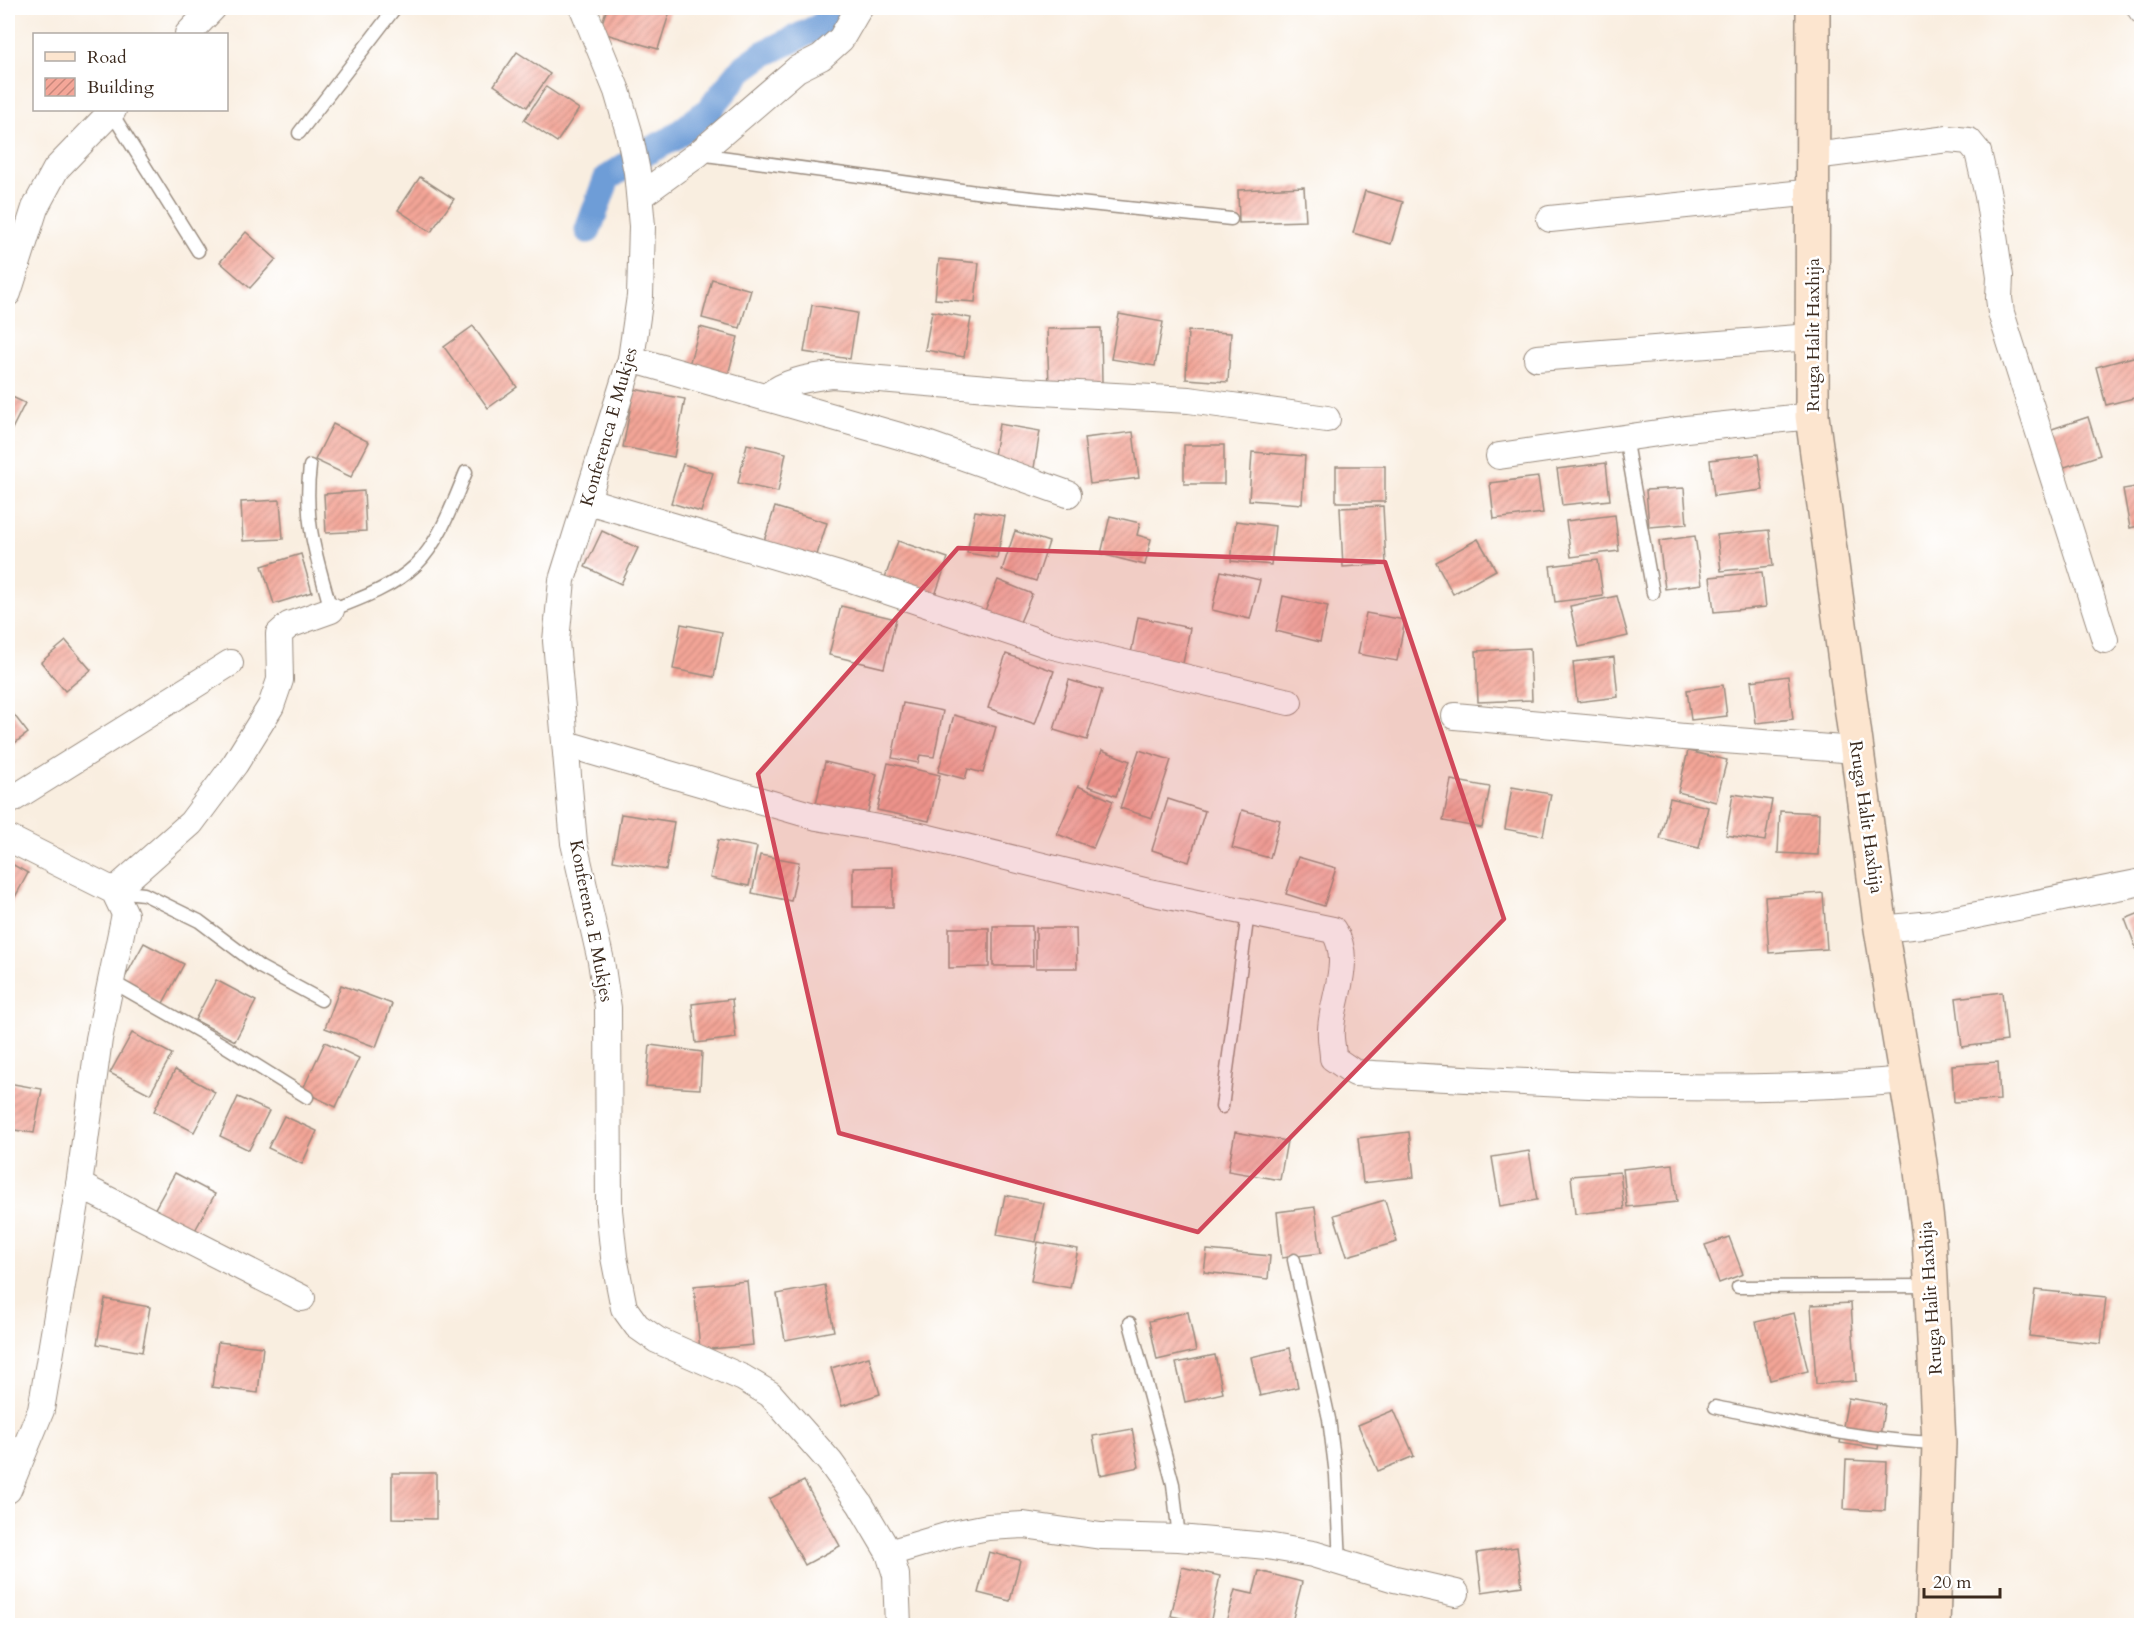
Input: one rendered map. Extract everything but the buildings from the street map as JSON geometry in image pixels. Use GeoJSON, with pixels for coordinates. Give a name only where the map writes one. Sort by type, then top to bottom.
{"type":"FeatureCollection","features":[{"type":"Feature","properties":{"kind":"street"},"geometry":{"type":"LineString","coordinates":[[190,33],[213,8]]}},
{"type":"Feature","properties":{"kind":"street","name":"Konferenca E Mukjes"},"geometry":{"type":"LineString","coordinates":[[583,8],[617,91],[629,132],[639,184],[640,297],[631,359],[562,580],[557,612],[559,683],[574,843],[601,961],[608,1008],[609,1210],[614,1257],[624,1308],[636,1326],[657,1340],[743,1378],[770,1394],[830,1462],[860,1504],[889,1553],[897,1575],[898,1626]]}},
{"type":"Feature","properties":{"kind":"street"},"geometry":{"type":"LineString","coordinates":[[639,184],[698,154],[797,69],[821,57],[841,39],[859,8]]}},
{"type":"Feature","properties":{"kind":"street","name":"Rruga Halit Haxhija"},"geometry":{"type":"LineString","coordinates":[[1813,8],[1812,416],[1881,929],[1921,1174],[1931,1286],[1939,1443],[1933,1626]]}},
{"type":"Feature","properties":{"kind":"street"},"geometry":{"type":"LineString","coordinates":[[8,293],[34,208],[56,169],[112,111]]}},
{"type":"Feature","properties":{"kind":"street"},"geometry":{"type":"LineString","coordinates":[[1814,156],[1948,139],[1970,141],[1978,152],[1988,196],[2000,276],[1998,298],[2001,313],[2104,640]]}},
{"type":"Feature","properties":{"kind":"street"},"geometry":{"type":"LineString","coordinates":[[1550,219],[1814,192]]}},
{"type":"Feature","properties":{"kind":"street"},"geometry":{"type":"LineString","coordinates":[[1537,358],[1811,337]]}},
{"type":"Feature","properties":{"kind":"street"},"geometry":{"type":"LineString","coordinates":[[631,359],[924,443],[1068,494]]}},
{"type":"Feature","properties":{"kind":"street"},"geometry":{"type":"LineString","coordinates":[[766,397],[779,386],[804,378],[842,376],[1023,391],[1189,400],[1327,419]]}},
{"type":"Feature","properties":{"kind":"street"},"geometry":{"type":"LineString","coordinates":[[1499,456],[1625,436],[1812,416]]}},
{"type":"Feature","properties":{"kind":"street"},"geometry":{"type":"LineString","coordinates":[[588,501],[839,575],[1049,645],[1289,702]]}},
{"type":"Feature","properties":{"kind":"street"},"geometry":{"type":"LineString","coordinates":[[114,891],[191,823],[235,764],[271,706],[280,680],[279,634],[288,625],[330,610]]}},
{"type":"Feature","properties":{"kind":"street"},"geometry":{"type":"LineString","coordinates":[[8,802],[230,663]]}},
{"type":"Feature","properties":{"kind":"street"},"geometry":{"type":"LineString","coordinates":[[1455,716],[1856,750]]}},
{"type":"Feature","properties":{"kind":"street"},"geometry":{"type":"LineString","coordinates":[[566,744],[817,817],[917,835],[1149,892],[1333,930],[1342,942],[1343,957],[1331,1030],[1334,1058],[1355,1073],[1563,1084],[1753,1088],[1836,1086],[1907,1080]]}},
{"type":"Feature","properties":{"kind":"street"},"geometry":{"type":"LineString","coordinates":[[8,838],[114,891],[125,914],[91,1090],[79,1185],[41,1410],[8,1490]]}},
{"type":"Feature","properties":{"kind":"street"},"geometry":{"type":"LineString","coordinates":[[1881,929],[1932,924],[2142,882]]}},
{"type":"Feature","properties":{"kind":"street"},"geometry":{"type":"LineString","coordinates":[[79,1185],[302,1298]]}},
{"type":"Feature","properties":{"kind":"street"},"geometry":{"type":"LineString","coordinates":[[889,1553],[953,1534],[988,1527],[1024,1525],[1101,1536],[1179,1538],[1267,1546],[1312,1554],[1340,1564],[1456,1593]]}},
{"type":"Feature","properties":{"kind":"lane"},"geometry":{"type":"LineString","coordinates":[[299,133],[395,8]]}},
{"type":"Feature","properties":{"kind":"lane"},"geometry":{"type":"LineString","coordinates":[[112,111],[198,251]]}},
{"type":"Feature","properties":{"kind":"lane"},"geometry":{"type":"LineString","coordinates":[[698,154],[976,192],[1231,219]]}},
{"type":"Feature","properties":{"kind":"lane"},"geometry":{"type":"LineString","coordinates":[[1625,436],[1653,592]]}},
{"type":"Feature","properties":{"kind":"lane"},"geometry":{"type":"LineString","coordinates":[[310,466],[306,498],[309,530],[330,610],[396,581],[417,564],[443,526],[466,472]]}},
{"type":"Feature","properties":{"kind":"lane"},"geometry":{"type":"LineString","coordinates":[[114,891],[144,894],[199,921],[260,967],[321,1000]]}},
{"type":"Feature","properties":{"kind":"lane"},"geometry":{"type":"LineString","coordinates":[[1222,1107],[1248,913]]}},
{"type":"Feature","properties":{"kind":"lane"},"geometry":{"type":"LineString","coordinates":[[111,981],[225,1046],[307,1097]]}},
{"type":"Feature","properties":{"kind":"lane"},"geometry":{"type":"LineString","coordinates":[[1294,1260],[1329,1419],[1336,1475],[1340,1564]]}},
{"type":"Feature","properties":{"kind":"lane"},"geometry":{"type":"LineString","coordinates":[[1738,1287],[1931,1286]]}},
{"type":"Feature","properties":{"kind":"lane"},"geometry":{"type":"LineString","coordinates":[[1130,1323],[1173,1484],[1179,1538]]}},
{"type":"Feature","properties":{"kind":"lane"},"geometry":{"type":"LineString","coordinates":[[1715,1407],[1892,1442],[1939,1443]]}},
{"type":"Feature","properties":{"kind":"highlighted area"},"geometry":{"type":"Polygon","coordinates":[[[958,548],[1385,562],[1504,919],[1198,1232],[839,1133],[758,774],[958,548]]]}},
{"type":"Feature","properties":{"kind":"waterway"},"geometry":{"type":"LineString","coordinates":[[588,230],[607,178],[650,150],[672,139],[710,109],[742,69],[763,54],[821,26],[830,16],[833,8]]}}]}
